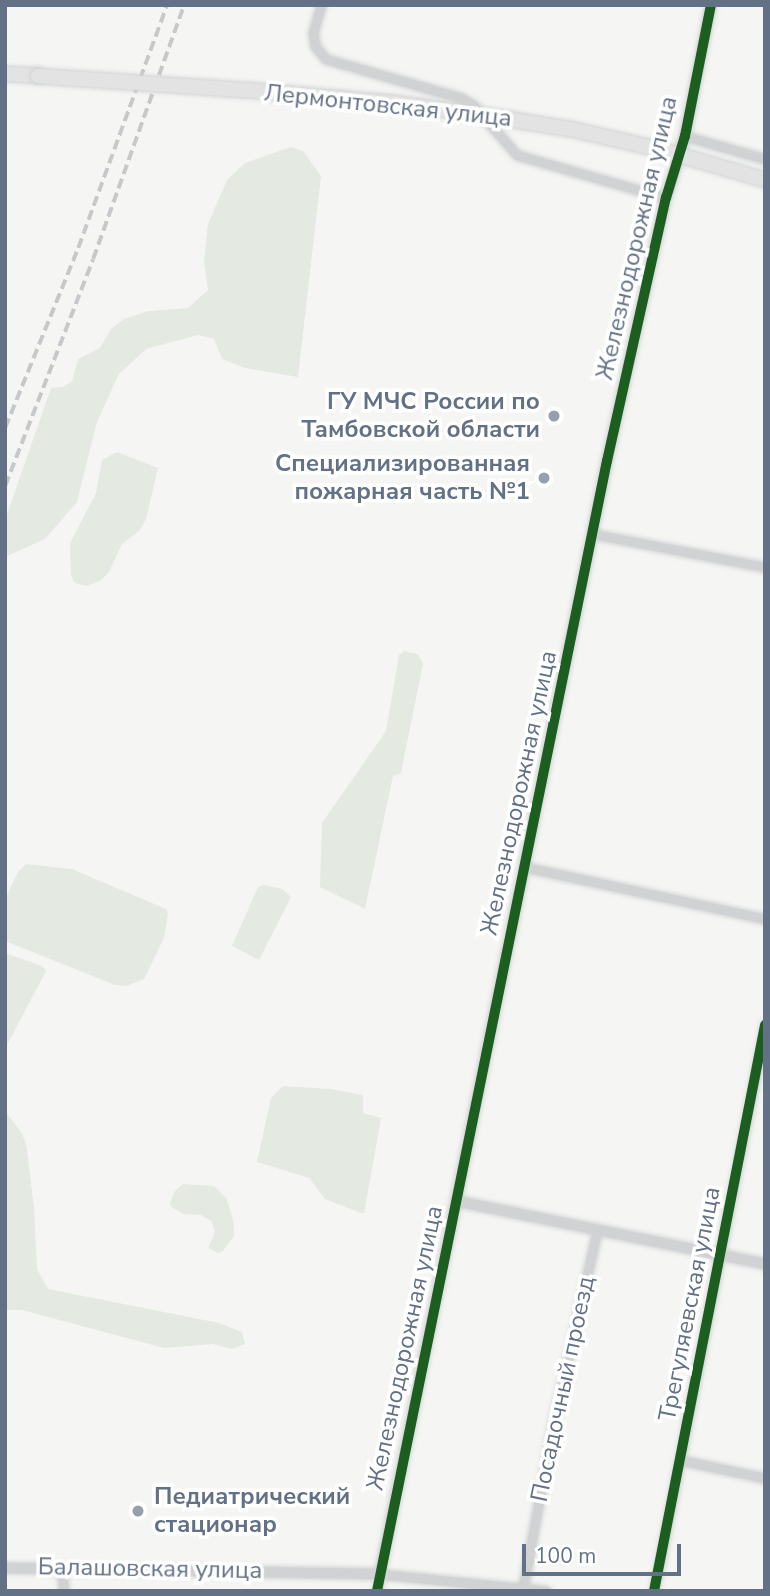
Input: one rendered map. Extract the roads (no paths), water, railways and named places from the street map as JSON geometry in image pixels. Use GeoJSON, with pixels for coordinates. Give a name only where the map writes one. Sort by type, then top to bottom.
{"type":"FeatureCollection","features":[{"type":"Feature","properties":{"kind":"main road","name":"Лермонтовская улица"},"geometry":{"type":"LineString","coordinates":[[5,74],[246,90],[394,103],[495,117],[575,130],[662,150],[765,180]]}},
{"type":"Feature","properties":{"kind":"street"},"geometry":{"type":"LineString","coordinates":[[321,5],[313,33],[314,46],[326,59],[461,98],[481,113],[517,155],[666,198]]}},
{"type":"Feature","properties":{"kind":"street","name":"Железнодорожная улица"},"geometry":{"type":"LineString","coordinates":[[377,1591],[593,534],[666,198],[685,136],[711,5]]}},
{"type":"Feature","properties":{"kind":"street"},"geometry":{"type":"LineString","coordinates":[[685,136],[765,159]]}},
{"type":"Feature","properties":{"kind":"street"},"geometry":{"type":"LineString","coordinates":[[593,534],[765,567]]}},
{"type":"Feature","properties":{"kind":"street"},"geometry":{"type":"LineString","coordinates":[[525,867],[765,919]]}},
{"type":"Feature","properties":{"kind":"street","name":"Трегуляевская улица"},"geometry":{"type":"LineString","coordinates":[[654,1591],[765,1025]]}},
{"type":"Feature","properties":{"kind":"street"},"geometry":{"type":"LineString","coordinates":[[456,1201],[765,1264]]}},
{"type":"Feature","properties":{"kind":"street","name":"Посадочный проезд"},"geometry":{"type":"LineString","coordinates":[[523,1588],[554,1419],[597,1231]]}},
{"type":"Feature","properties":{"kind":"street"},"geometry":{"type":"LineString","coordinates":[[680,1460],[765,1478]]}},
{"type":"Feature","properties":{"kind":"street","name":"Балашовская улица"},"geometry":{"type":"LineString","coordinates":[[5,1567],[380,1574],[545,1591]]}},
{"type":"Feature","properties":{"kind":"street"},"geometry":{"type":"LineString","coordinates":[[61,1567],[64,1591]]}},
{"type":"Feature","properties":{"kind":"railway"},"geometry":{"type":"LineString","coordinates":[[5,428],[78,248],[167,5]]}},
{"type":"Feature","properties":{"kind":"railway"},"geometry":{"type":"LineString","coordinates":[[5,486],[93,259],[184,5]]}},
{"type":"Feature","properties":{"kind":"place","name":"ГУ МЧС России по Тамбовской области"},"geometry":{"type":"Point","coordinates":[554,416]}},
{"type":"Feature","properties":{"kind":"place","name":"Специализированная пожарная часть №1"},"geometry":{"type":"Point","coordinates":[544,478]}},
{"type":"Feature","properties":{"kind":"place","name":"Педиатрический стационар"},"geometry":{"type":"Point","coordinates":[138,1511]}}]}
